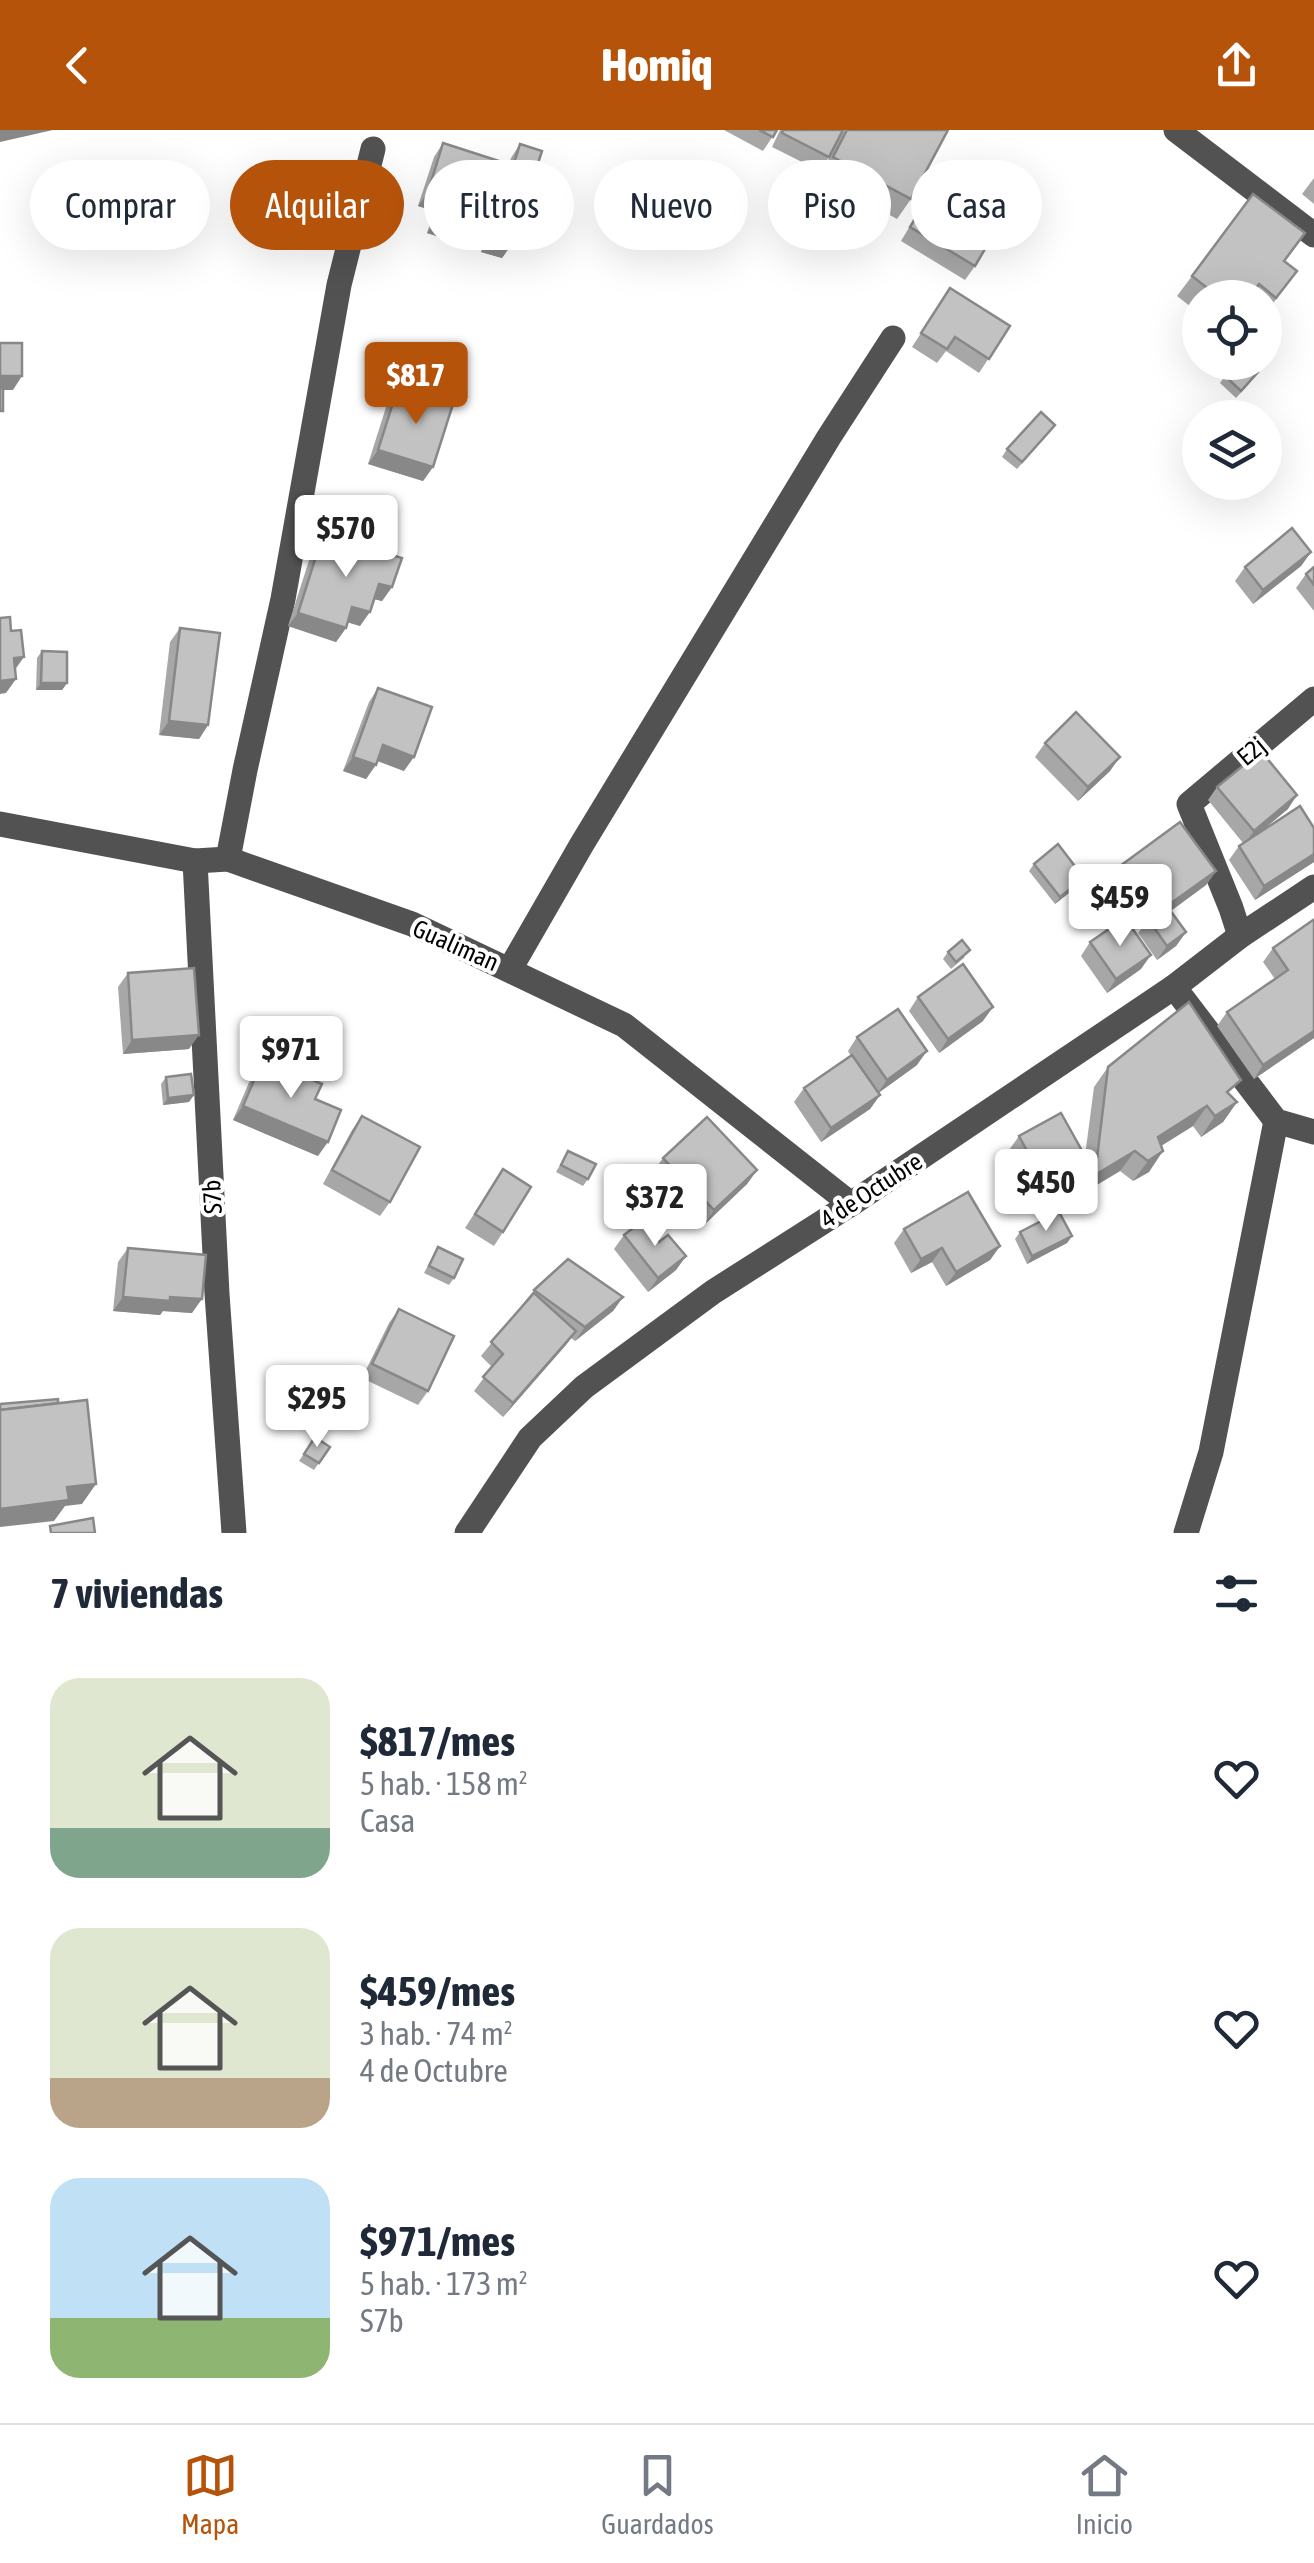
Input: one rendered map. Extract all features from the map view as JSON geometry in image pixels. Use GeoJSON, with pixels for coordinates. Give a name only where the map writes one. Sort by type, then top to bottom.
{"type":"FeatureCollection","features":[{"type":"Feature","properties":{"kind":"street"},"geometry":{"type":"LineString","coordinates":[[1176,130],[1314,235]]}},
{"type":"Feature","properties":{"kind":"street"},"geometry":{"type":"LineString","coordinates":[[228,859],[283,598],[338,285],[373,149]]}},
{"type":"Feature","properties":{"kind":"street"},"geometry":{"type":"LineString","coordinates":[[510,969],[818,454],[892,338]]}},
{"type":"Feature","properties":{"kind":"street","name":"E2j"},"geometry":{"type":"LineString","coordinates":[[1240,936],[1188,804],[1314,699]]}},
{"type":"Feature","properties":{"kind":"street","name":"Gualiman"},"geometry":{"type":"LineString","coordinates":[[0,824],[195,861],[228,859],[412,924],[624,1026],[851,1204]]}},
{"type":"Feature","properties":{"kind":"street","name":"S7b"},"geometry":{"type":"LineString","coordinates":[[195,861],[217,1294],[234,1533]]}},
{"type":"Feature","properties":{"kind":"street","name":"4 de Octubre"},"geometry":{"type":"LineString","coordinates":[[466,1533],[530,1438],[584,1387],[713,1292],[1174,987],[1240,936],[1314,887]]}},
{"type":"Feature","properties":{"kind":"street"},"geometry":{"type":"LineString","coordinates":[[1174,987],[1276,1122],[1314,1132]]}},
{"type":"Feature","properties":{"kind":"street"},"geometry":{"type":"LineString","coordinates":[[1186,1533],[1212,1452],[1276,1122]]}},
{"type":"Feature","properties":{"kind":"building"},"geometry":{"type":"Polygon","coordinates":[[[759,130],[777,130],[773,137],[759,130]]]}},
{"type":"Feature","properties":{"kind":"building"},"geometry":{"type":"Polygon","coordinates":[[[843,130],[829,157],[782,133],[843,130]]]}},
{"type":"Feature","properties":{"kind":"building"},"geometry":{"type":"Polygon","coordinates":[[[847,130],[948,130],[932,160],[911,160],[911,199],[891,188],[891,160],[833,157],[847,130]]]}},
{"type":"Feature","properties":{"kind":"building"},"geometry":{"type":"Polygon","coordinates":[[[443,143],[496,160],[438,160],[443,143]]]}},
{"type":"Feature","properties":{"kind":"building"},"geometry":{"type":"Polygon","coordinates":[[[520,144],[542,151],[539,160],[515,160],[520,144]]]}},
{"type":"Feature","properties":{"kind":"building"},"geometry":{"type":"Polygon","coordinates":[[[1253,194],[1305,233],[1284,261],[1297,271],[1282,290],[1282,280],[1197,280],[1192,276],[1253,194]]]}},
{"type":"Feature","properties":{"kind":"building"},"geometry":{"type":"Polygon","coordinates":[[[948,250],[984,250],[975,266],[948,250]]]}},
{"type":"Feature","properties":{"kind":"building"},"geometry":{"type":"Polygon","coordinates":[[[950,288],[1010,326],[989,359],[955,337],[947,349],[921,333],[950,288]]]}},
{"type":"Feature","properties":{"kind":"building"},"geometry":{"type":"Polygon","coordinates":[[[0,343],[22,343],[22,376],[0,376],[0,343]]]}},
{"type":"Feature","properties":{"kind":"building"},"geometry":{"type":"Polygon","coordinates":[[[1229,380],[1251,380],[1241,391],[1229,380]]]}},
{"type":"Feature","properties":{"kind":"building"},"geometry":{"type":"Polygon","coordinates":[[[398,387],[453,404],[433,467],[378,450],[398,387]]]}},
{"type":"Feature","properties":{"kind":"building"},"geometry":{"type":"Polygon","coordinates":[[[3,388],[3,411],[0,411],[3,388]]]}},
{"type":"Feature","properties":{"kind":"building"},"geometry":{"type":"Polygon","coordinates":[[[1041,412],[1055,425],[1022,462],[1007,449],[1041,412]]]}},
{"type":"Feature","properties":{"kind":"building"},"geometry":{"type":"Polygon","coordinates":[[[1292,528],[1311,552],[1263,590],[1245,567],[1292,528]]]}},
{"type":"Feature","properties":{"kind":"building"},"geometry":{"type":"Polygon","coordinates":[[[323,534],[402,558],[392,587],[379,584],[370,612],[352,607],[346,628],[298,613],[323,534]]]}},
{"type":"Feature","properties":{"kind":"building"},"geometry":{"type":"Polygon","coordinates":[[[1314,567],[1314,585],[1306,574],[1314,567]]]}},
{"type":"Feature","properties":{"kind":"building"},"geometry":{"type":"Polygon","coordinates":[[[10,617],[11,631],[21,630],[24,657],[14,658],[16,679],[0,681],[0,618],[10,617]]]}},
{"type":"Feature","properties":{"kind":"building"},"geometry":{"type":"Polygon","coordinates":[[[180,628],[220,633],[208,725],[169,721],[180,628]]]}},
{"type":"Feature","properties":{"kind":"building"},"geometry":{"type":"Polygon","coordinates":[[[42,651],[67,652],[67,683],[41,683],[42,651]]]}},
{"type":"Feature","properties":{"kind":"building"},"geometry":{"type":"Polygon","coordinates":[[[378,688],[432,707],[414,757],[383,745],[376,765],[353,757],[378,688]]]}},
{"type":"Feature","properties":{"kind":"building"},"geometry":{"type":"Polygon","coordinates":[[[1076,712],[1120,757],[1088,787],[1045,743],[1076,712]]]}},
{"type":"Feature","properties":{"kind":"building"},"geometry":{"type":"Polygon","coordinates":[[[1261,751],[1297,795],[1254,831],[1217,787],[1261,751]]]}},
{"type":"Feature","properties":{"kind":"building"},"geometry":{"type":"Polygon","coordinates":[[[1300,806],[1314,828],[1314,854],[1264,886],[1239,846],[1300,806]]]}},
{"type":"Feature","properties":{"kind":"building"},"geometry":{"type":"Polygon","coordinates":[[[1180,822],[1216,871],[1167,906],[1186,932],[1167,946],[1148,919],[1153,915],[1134,890],[1121,899],[1105,877],[1180,822]]]}},
{"type":"Feature","properties":{"kind":"building"},"geometry":{"type":"Polygon","coordinates":[[[1058,844],[1084,878],[1060,897],[1034,864],[1058,844]]]}},
{"type":"Feature","properties":{"kind":"building"},"geometry":{"type":"Polygon","coordinates":[[[1125,918],[1151,955],[1116,979],[1090,942],[1125,918]]]}},
{"type":"Feature","properties":{"kind":"building"},"geometry":{"type":"Polygon","coordinates":[[[1313,920],[1314,1031],[1263,1065],[1227,1012],[1288,970],[1273,948],[1313,920]]]}},
{"type":"Feature","properties":{"kind":"building"},"geometry":{"type":"Polygon","coordinates":[[[962,940],[970,950],[956,962],[948,952],[962,940]]]}},
{"type":"Feature","properties":{"kind":"building"},"geometry":{"type":"Polygon","coordinates":[[[963,964],[993,1007],[948,1039],[918,997],[963,964]]]}},
{"type":"Feature","properties":{"kind":"building"},"geometry":{"type":"Polygon","coordinates":[[[194,968],[199,1035],[132,1040],[128,973],[194,968]]]}},
{"type":"Feature","properties":{"kind":"building"},"geometry":{"type":"Polygon","coordinates":[[[1189,1002],[1241,1080],[1227,1092],[1237,1102],[1215,1116],[1207,1106],[1158,1137],[1163,1151],[1148,1161],[1135,1151],[1095,1175],[1108,1067],[1189,1002]]]}},
{"type":"Feature","properties":{"kind":"building"},"geometry":{"type":"Polygon","coordinates":[[[898,1009],[927,1051],[887,1080],[857,1037],[898,1009]]]}},
{"type":"Feature","properties":{"kind":"building"},"geometry":{"type":"Polygon","coordinates":[[[852,1055],[880,1095],[831,1128],[804,1088],[852,1055]]]}},
{"type":"Feature","properties":{"kind":"building"},"geometry":{"type":"Polygon","coordinates":[[[263,1059],[322,1084],[315,1099],[341,1110],[328,1142],[243,1106],[263,1059]]]}},
{"type":"Feature","properties":{"kind":"building"},"geometry":{"type":"Polygon","coordinates":[[[191,1074],[194,1095],[168,1098],[166,1077],[191,1074]]]}},
{"type":"Feature","properties":{"kind":"building"},"geometry":{"type":"Polygon","coordinates":[[[1061,1113],[1090,1165],[1072,1174],[1066,1163],[1041,1177],[1019,1136],[1061,1113]]]}},
{"type":"Feature","properties":{"kind":"building"},"geometry":{"type":"Polygon","coordinates":[[[362,1116],[420,1147],[390,1202],[332,1170],[362,1116]]]}},
{"type":"Feature","properties":{"kind":"building"},"geometry":{"type":"Polygon","coordinates":[[[707,1117],[757,1170],[714,1210],[696,1191],[688,1200],[670,1182],[678,1174],[663,1158],[707,1117]]]}},
{"type":"Feature","properties":{"kind":"building"},"geometry":{"type":"Polygon","coordinates":[[[568,1151],[596,1164],[588,1179],[561,1165],[568,1151]]]}},
{"type":"Feature","properties":{"kind":"building"},"geometry":{"type":"Polygon","coordinates":[[[503,1169],[531,1187],[503,1232],[475,1214],[503,1169]]]}},
{"type":"Feature","properties":{"kind":"building"},"geometry":{"type":"Polygon","coordinates":[[[968,1192],[1000,1246],[956,1272],[942,1248],[921,1259],[904,1229],[968,1192]]]}},
{"type":"Feature","properties":{"kind":"building"},"geometry":{"type":"Polygon","coordinates":[[[1059,1212],[1072,1236],[1032,1256],[1020,1232],[1059,1212]]]}},
{"type":"Feature","properties":{"kind":"building"},"geometry":{"type":"Polygon","coordinates":[[[642,1221],[659,1242],[668,1235],[686,1256],[658,1278],[624,1235],[642,1221]]]}},
{"type":"Feature","properties":{"kind":"building"},"geometry":{"type":"Polygon","coordinates":[[[438,1247],[463,1259],[454,1278],[429,1266],[438,1247]]]}},
{"type":"Feature","properties":{"kind":"building"},"geometry":{"type":"Polygon","coordinates":[[[128,1248],[206,1255],[202,1299],[123,1297],[128,1248]]]}},
{"type":"Feature","properties":{"kind":"building"},"geometry":{"type":"Polygon","coordinates":[[[568,1259],[623,1297],[585,1327],[534,1290],[568,1259]]]}},
{"type":"Feature","properties":{"kind":"building"},"geometry":{"type":"Polygon","coordinates":[[[534,1293],[576,1331],[513,1403],[483,1377],[503,1354],[491,1342],[534,1293]]]}},
{"type":"Feature","properties":{"kind":"building"},"geometry":{"type":"Polygon","coordinates":[[[399,1309],[454,1336],[428,1391],[372,1364],[399,1309]]]}},
{"type":"Feature","properties":{"kind":"building"},"geometry":{"type":"Polygon","coordinates":[[[58,1399],[58,1403],[0,1410],[0,1404],[58,1399]]]}},
{"type":"Feature","properties":{"kind":"building"},"geometry":{"type":"Polygon","coordinates":[[[87,1400],[96,1484],[67,1487],[69,1500],[0,1509],[0,1410],[87,1400]]]}},
{"type":"Feature","properties":{"kind":"building"},"geometry":{"type":"Polygon","coordinates":[[[315,1437],[330,1447],[319,1463],[304,1454],[315,1437]]]}},
{"type":"Feature","properties":{"kind":"building"},"geometry":{"type":"Polygon","coordinates":[[[93,1518],[95,1533],[51,1533],[50,1526],[93,1518]]]}}]}
